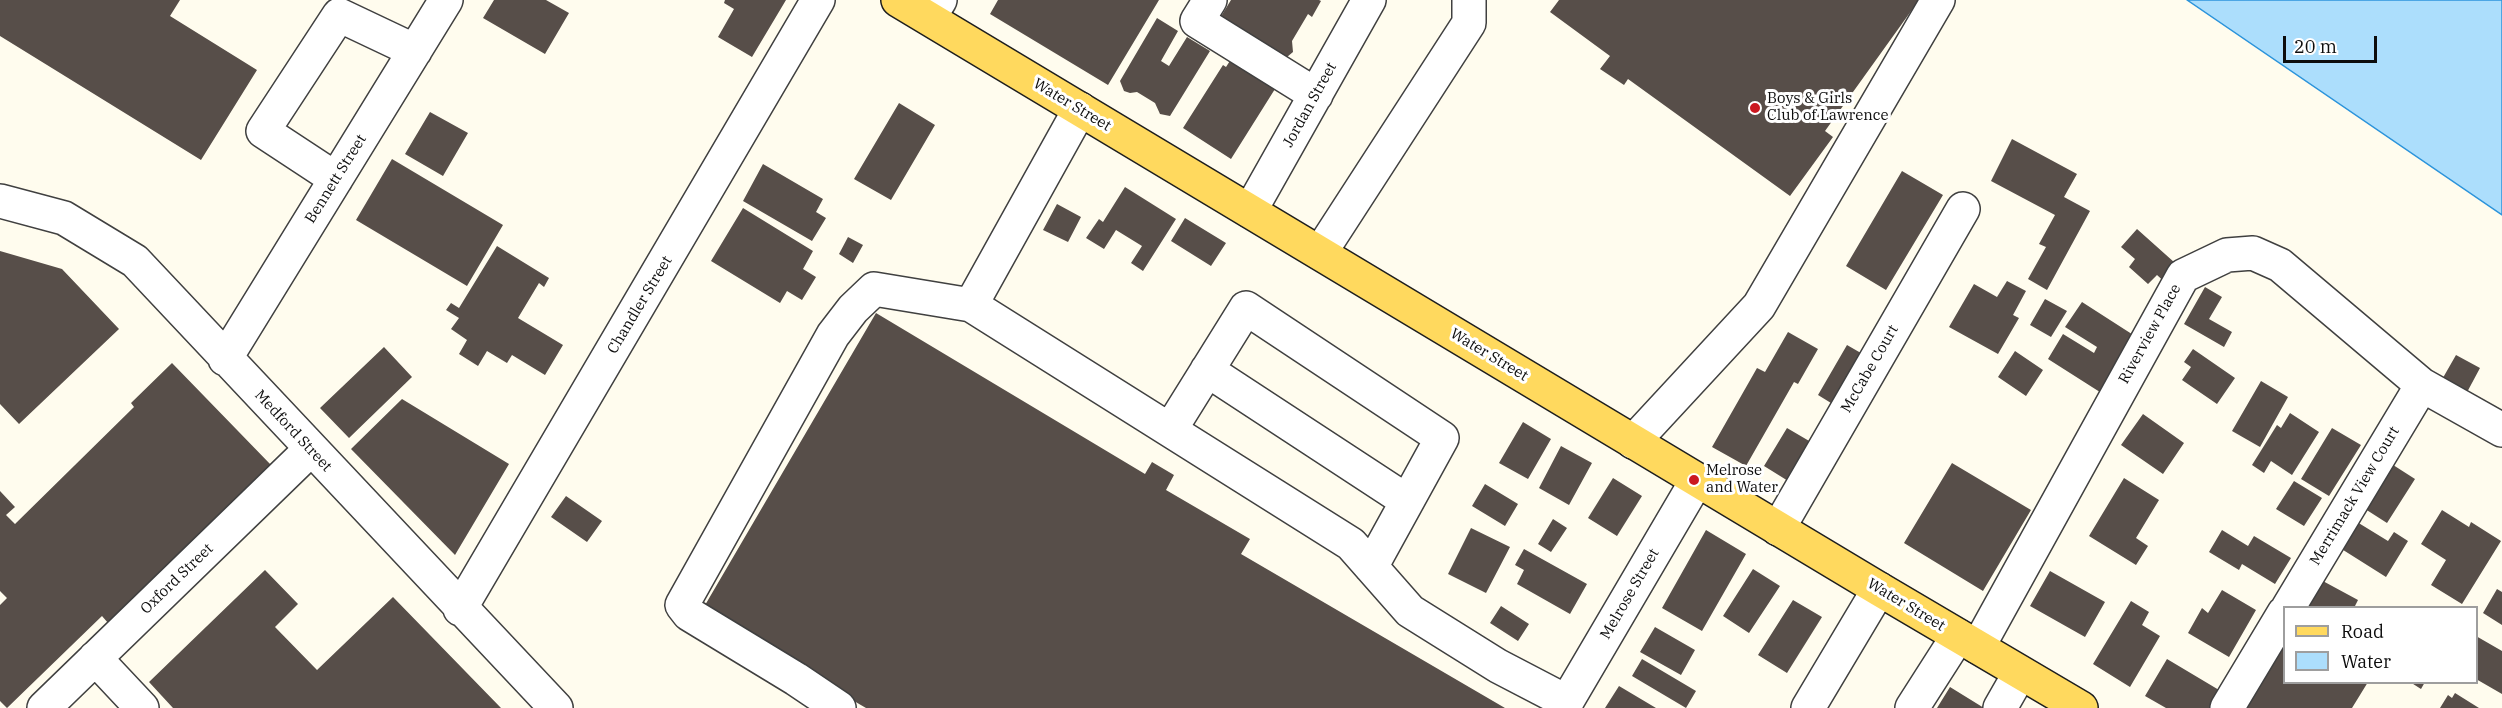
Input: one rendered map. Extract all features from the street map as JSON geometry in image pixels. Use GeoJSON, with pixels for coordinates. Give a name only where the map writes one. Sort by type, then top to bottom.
{"type":"FeatureCollection","features":[{"type":"Feature","properties":{"kind":"main road","name":"Water Street"},"geometry":{"type":"LineString","coordinates":[[898,0],[934,9],[1080,109],[1778,529],[2081,708]]}},
{"type":"Feature","properties":{"kind":"street","name":"Bennett Street"},"geometry":{"type":"LineString","coordinates":[[225,358],[446,0]]}},
{"type":"Feature","properties":{"kind":"street","name":"Chandler Street"},"geometry":{"type":"LineString","coordinates":[[460,609],[818,0]]}},
{"type":"Feature","properties":{"kind":"street"},"geometry":{"type":"LineString","coordinates":[[1210,0],[1197,21],[1316,94]]}},
{"type":"Feature","properties":{"kind":"street"},"geometry":{"type":"LineString","coordinates":[[1320,254],[1469,23],[1469,0]]}},
{"type":"Feature","properties":{"kind":"street"},"geometry":{"type":"LineString","coordinates":[[1633,441],[1759,306],[1938,0]]}},
{"type":"Feature","properties":{"kind":"street","name":"Jordan Street"},"geometry":{"type":"LineString","coordinates":[[1250,211],[1316,94],[1356,5]]}},
{"type":"Feature","properties":{"kind":"street"},"geometry":{"type":"LineString","coordinates":[[336,179],[263,131],[339,15],[415,51]]}},
{"type":"Feature","properties":{"kind":"street"},"geometry":{"type":"LineString","coordinates":[[971,305],[1080,109]]}},
{"type":"Feature","properties":{"kind":"street","name":"Medford Street"},"geometry":{"type":"LineString","coordinates":[[0,201],[64,218],[135,261],[555,708]]}},
{"type":"Feature","properties":{"kind":"street","name":"McCabe Court"},"geometry":{"type":"LineString","coordinates":[[1778,529],[1963,209]]}},
{"type":"Feature","properties":{"kind":"street","name":"Riverview Place"},"geometry":{"type":"LineString","coordinates":[[1912,708],[1968,642],[2182,276],[2227,255],[2253,253],[2280,265],[2324,299],[2422,385],[2502,430]]}},
{"type":"Feature","properties":{"kind":"street"},"geometry":{"type":"LineString","coordinates":[[839,708],[689,614],[682,605],[833,336],[853,309],[874,289],[971,305],[1351,544],[1410,611],[1565,705]]}},
{"type":"Feature","properties":{"kind":"street"},"geometry":{"type":"LineString","coordinates":[[1170,430],[1246,308],[1442,438],[1371,567]]}},
{"type":"Feature","properties":{"kind":"street"},"geometry":{"type":"LineString","coordinates":[[1207,370],[1407,501]]}},
{"type":"Feature","properties":{"kind":"street","name":"Merrimack View Court"},"geometry":{"type":"LineString","coordinates":[[2289,606],[2422,385]]}},
{"type":"Feature","properties":{"kind":"street","name":"Oxford Street"},"geometry":{"type":"LineString","coordinates":[[44,708],[310,449]]}},
{"type":"Feature","properties":{"kind":"street","name":"Melrose Street"},"geometry":{"type":"LineString","coordinates":[[1565,705],[1697,480]]}},
{"type":"Feature","properties":{"kind":"street"},"geometry":{"type":"LineString","coordinates":[[1808,708],[1879,589]]}},
{"type":"Feature","properties":{"kind":"street"},"geometry":{"type":"LineString","coordinates":[[2227,708],[2283,615]]}},
{"type":"Feature","properties":{"kind":"street"},"geometry":{"type":"LineString","coordinates":[[95,658],[142,708]]}},
{"type":"Feature","properties":{"kind":"street"},"geometry":{"type":"LineString","coordinates":[[2000,708],[2020,673]]}},
{"type":"Feature","properties":{"kind":"water"},"geometry":{"type":"Polygon","coordinates":[[[2187,0],[2502,0],[2502,215],[2187,0]]]}},
{"type":"Feature","properties":{"kind":"building"},"geometry":{"type":"Polygon","coordinates":[[[0,0],[180,0],[170,16],[257,70],[201,160],[0,36],[0,0]]]}},
{"type":"Feature","properties":{"kind":"building"},"geometry":{"type":"Polygon","coordinates":[[[494,0],[546,0],[569,13],[545,54],[483,18],[494,0]]]}},
{"type":"Feature","properties":{"kind":"building"},"geometry":{"type":"Polygon","coordinates":[[[725,0],[786,0],[752,57],[718,37],[734,9],[724,3],[725,0]]]}},
{"type":"Feature","properties":{"kind":"building"},"geometry":{"type":"Polygon","coordinates":[[[998,0],[1159,0],[1108,85],[990,14],[998,0]]]}},
{"type":"Feature","properties":{"kind":"building"},"geometry":{"type":"Polygon","coordinates":[[[1231,0],[1321,1],[1312,17],[1308,14],[1292,41],[1293,52],[1287,57],[1282,57],[1220,18],[1231,0]]]}},
{"type":"Feature","properties":{"kind":"building","name":"Boys & Girls Club of Lawrence"},"geometry":{"type":"Polygon","coordinates":[[[1559,0],[1919,0],[1825,131],[1833,137],[1790,196],[1628,79],[1624,85],[1600,69],[1610,56],[1550,12],[1559,0]]]}},
{"type":"Feature","properties":{"kind":"building"},"geometry":{"type":"Polygon","coordinates":[[[1157,18],[1178,31],[1161,61],[1169,66],[1187,37],[1210,51],[1170,116],[1160,114],[1155,103],[1137,92],[1124,91],[1120,81],[1157,18]]]}},
{"type":"Feature","properties":{"kind":"building"},"geometry":{"type":"Polygon","coordinates":[[[1235,53],[1280,81],[1231,159],[1183,128],[1223,65],[1226,67],[1235,53]]]}},
{"type":"Feature","properties":{"kind":"building"},"geometry":{"type":"Polygon","coordinates":[[[899,103],[935,125],[891,200],[854,179],[899,103]]]}},
{"type":"Feature","properties":{"kind":"building"},"geometry":{"type":"Polygon","coordinates":[[[430,112],[468,133],[443,176],[405,154],[430,112]]]}},
{"type":"Feature","properties":{"kind":"building"},"geometry":{"type":"Polygon","coordinates":[[[2012,139],[2077,174],[2064,197],[2090,211],[2047,290],[2028,279],[2046,247],[2039,244],[2055,215],[1991,181],[2012,139]]]}},
{"type":"Feature","properties":{"kind":"building"},"geometry":{"type":"Polygon","coordinates":[[[392,159],[503,225],[467,286],[356,220],[392,159]]]}},
{"type":"Feature","properties":{"kind":"building"},"geometry":{"type":"Polygon","coordinates":[[[763,164],[823,199],[816,212],[826,218],[812,241],[743,201],[763,164]]]}},
{"type":"Feature","properties":{"kind":"building"},"geometry":{"type":"Polygon","coordinates":[[[1902,171],[1943,195],[1886,290],[1846,266],[1902,171]]]}},
{"type":"Feature","properties":{"kind":"building"},"geometry":{"type":"Polygon","coordinates":[[[1125,187],[1176,219],[1143,271],[1131,263],[1142,246],[1116,230],[1104,249],[1086,238],[1099,219],[1103,222],[1125,187]]]}},
{"type":"Feature","properties":{"kind":"building"},"geometry":{"type":"Polygon","coordinates":[[[1057,204],[1081,217],[1068,242],[1043,230],[1057,204]]]}},
{"type":"Feature","properties":{"kind":"building"},"geometry":{"type":"Polygon","coordinates":[[[743,208],[813,251],[803,269],[816,277],[802,300],[787,291],[780,303],[711,261],[743,208]]]}},
{"type":"Feature","properties":{"kind":"building"},"geometry":{"type":"Polygon","coordinates":[[[1185,218],[1226,243],[1211,266],[1171,241],[1185,218]]]}},
{"type":"Feature","properties":{"kind":"building"},"geometry":{"type":"Polygon","coordinates":[[[2137,229],[2184,271],[2170,287],[2157,275],[2148,284],[2129,267],[2135,259],[2121,247],[2137,229]]]}},
{"type":"Feature","properties":{"kind":"building"},"geometry":{"type":"Polygon","coordinates":[[[848,237],[863,245],[853,263],[839,254],[848,237]]]}},
{"type":"Feature","properties":{"kind":"building"},"geometry":{"type":"Polygon","coordinates":[[[497,246],[549,278],[544,287],[539,283],[518,318],[563,345],[545,375],[512,355],[507,363],[487,351],[478,366],[459,354],[467,340],[451,329],[459,318],[446,310],[451,303],[459,308],[497,246]]]}},
{"type":"Feature","properties":{"kind":"building"},"geometry":{"type":"Polygon","coordinates":[[[0,251],[62,269],[119,329],[19,424],[0,404],[0,251]]]}},
{"type":"Feature","properties":{"kind":"building"},"geometry":{"type":"Polygon","coordinates":[[[2007,281],[2026,291],[2013,315],[2019,318],[1998,354],[1949,327],[1974,284],[1997,297],[2007,281]]]}},
{"type":"Feature","properties":{"kind":"building"},"geometry":{"type":"Polygon","coordinates":[[[2205,287],[2222,297],[2209,319],[2232,332],[2224,347],[2184,324],[2205,287]]]}},
{"type":"Feature","properties":{"kind":"building"},"geometry":{"type":"Polygon","coordinates":[[[2045,299],[2067,311],[2051,337],[2030,325],[2045,299]]]}},
{"type":"Feature","properties":{"kind":"building"},"geometry":{"type":"Polygon","coordinates":[[[2082,302],[2138,338],[2103,394],[2048,359],[2063,334],[2094,353],[2097,347],[2065,327],[2082,302]]]}},
{"type":"Feature","properties":{"kind":"building"},"geometry":{"type":"Polygon","coordinates":[[[876,313],[1145,474],[1152,462],[1174,475],[1166,490],[1250,539],[1241,554],[1505,708],[866,708],[701,612],[876,313]]]}},
{"type":"Feature","properties":{"kind":"building"},"geometry":{"type":"Polygon","coordinates":[[[1788,332],[1818,349],[1798,384],[1794,382],[1746,466],[1712,447],[1757,368],[1765,372],[1788,332]]]}},
{"type":"Feature","properties":{"kind":"building"},"geometry":{"type":"Polygon","coordinates":[[[1847,345],[1873,360],[1844,411],[1818,395],[1847,345]]]}},
{"type":"Feature","properties":{"kind":"building"},"geometry":{"type":"Polygon","coordinates":[[[384,347],[412,377],[349,438],[320,408],[384,347]]]}},
{"type":"Feature","properties":{"kind":"building"},"geometry":{"type":"Polygon","coordinates":[[[2193,349],[2235,378],[2217,404],[2182,380],[2191,367],[2184,362],[2193,349]]]}},
{"type":"Feature","properties":{"kind":"building"},"geometry":{"type":"Polygon","coordinates":[[[2015,351],[2043,370],[2026,396],[1998,377],[2015,351]]]}},
{"type":"Feature","properties":{"kind":"building"},"geometry":{"type":"Polygon","coordinates":[[[2456,355],[2480,368],[2465,396],[2440,383],[2456,355]]]}},
{"type":"Feature","properties":{"kind":"building"},"geometry":{"type":"Polygon","coordinates":[[[172,363],[271,465],[108,623],[102,616],[7,708],[0,701],[0,605],[7,598],[0,591],[0,491],[15,507],[6,515],[15,524],[134,407],[131,403],[172,363]]]}},
{"type":"Feature","properties":{"kind":"building"},"geometry":{"type":"Polygon","coordinates":[[[2261,381],[2288,397],[2260,447],[2232,431],[2261,381]]]}},
{"type":"Feature","properties":{"kind":"building"},"geometry":{"type":"Polygon","coordinates":[[[402,399],[509,464],[455,555],[351,449],[402,399]]]}},
{"type":"Feature","properties":{"kind":"building"},"geometry":{"type":"Polygon","coordinates":[[[2290,413],[2319,432],[2292,475],[2271,461],[2264,473],[2252,465],[2277,425],[2281,428],[2290,413]]]}},
{"type":"Feature","properties":{"kind":"building"},"geometry":{"type":"Polygon","coordinates":[[[2143,414],[2184,443],[2163,474],[2121,445],[2143,414]]]}},
{"type":"Feature","properties":{"kind":"building"},"geometry":{"type":"Polygon","coordinates":[[[1523,422],[1551,439],[1528,479],[1499,463],[1523,422]]]}},
{"type":"Feature","properties":{"kind":"building"},"geometry":{"type":"Polygon","coordinates":[[[1787,428],[1816,445],[1793,484],[1764,466],[1787,428]]]}},
{"type":"Feature","properties":{"kind":"building"},"geometry":{"type":"Polygon","coordinates":[[[2332,428],[2361,445],[2329,496],[2301,479],[2332,428]]]}},
{"type":"Feature","properties":{"kind":"building"},"geometry":{"type":"Polygon","coordinates":[[[1561,446],[1592,463],[1569,505],[1539,488],[1561,446]]]}},
{"type":"Feature","properties":{"kind":"building"},"geometry":{"type":"Polygon","coordinates":[[[1952,463],[2031,510],[1983,591],[1904,543],[1952,463]]]}},
{"type":"Feature","properties":{"kind":"building"},"geometry":{"type":"Polygon","coordinates":[[[2390,463],[2415,479],[2387,523],[2362,507],[2390,463]]]}},
{"type":"Feature","properties":{"kind":"building"},"geometry":{"type":"Polygon","coordinates":[[[1613,478],[1642,496],[1617,536],[1588,518],[1613,478]]]}},
{"type":"Feature","properties":{"kind":"building"},"geometry":{"type":"Polygon","coordinates":[[[2124,478],[2159,500],[2136,538],[2148,546],[2136,565],[2089,536],[2124,478]]]}},
{"type":"Feature","properties":{"kind":"building"},"geometry":{"type":"Polygon","coordinates":[[[2294,481],[2322,498],[2304,526],[2276,509],[2294,481]]]}},
{"type":"Feature","properties":{"kind":"building"},"geometry":{"type":"Polygon","coordinates":[[[1485,484],[1518,504],[1505,526],[1472,506],[1485,484]]]}},
{"type":"Feature","properties":{"kind":"building"},"geometry":{"type":"Polygon","coordinates":[[[566,496],[602,521],[587,542],[551,517],[566,496]]]}},
{"type":"Feature","properties":{"kind":"building"},"geometry":{"type":"Polygon","coordinates":[[[2442,510],[2469,527],[2471,522],[2501,541],[2462,604],[2431,585],[2446,560],[2421,544],[2442,510]]]}},
{"type":"Feature","properties":{"kind":"building"},"geometry":{"type":"Polygon","coordinates":[[[1553,519],[1567,528],[1551,552],[1538,544],[1553,519]]]}},
{"type":"Feature","properties":{"kind":"building"},"geometry":{"type":"Polygon","coordinates":[[[2357,522],[2388,541],[2394,532],[2408,541],[2386,577],[2340,548],[2357,522]]]}},
{"type":"Feature","properties":{"kind":"building"},"geometry":{"type":"Polygon","coordinates":[[[1471,528],[1510,547],[1486,593],[1448,574],[1471,528]]]}},
{"type":"Feature","properties":{"kind":"building"},"geometry":{"type":"Polygon","coordinates":[[[1706,530],[1746,554],[1702,631],[1662,608],[1706,530]]]}},
{"type":"Feature","properties":{"kind":"building"},"geometry":{"type":"Polygon","coordinates":[[[2222,530],[2248,546],[2254,536],[2291,558],[2275,584],[2242,564],[2239,570],[2209,552],[2222,530]]]}},
{"type":"Feature","properties":{"kind":"building"},"geometry":{"type":"Polygon","coordinates":[[[1524,549],[1587,584],[1570,614],[1517,584],[1524,570],[1515,565],[1524,549]]]}},
{"type":"Feature","properties":{"kind":"building"},"geometry":{"type":"Polygon","coordinates":[[[1753,569],[1780,586],[1749,633],[1723,616],[1753,569]]]}},
{"type":"Feature","properties":{"kind":"building"},"geometry":{"type":"Polygon","coordinates":[[[265,570],[298,604],[275,627],[317,670],[393,597],[501,708],[173,708],[149,682],[265,570]]]}},
{"type":"Feature","properties":{"kind":"building"},"geometry":{"type":"Polygon","coordinates":[[[2050,571],[2105,602],[2085,637],[2030,606],[2050,571]]]}},
{"type":"Feature","properties":{"kind":"building"},"geometry":{"type":"Polygon","coordinates":[[[2321,580],[2358,600],[2355,606],[2307,606],[2321,580]]]}},
{"type":"Feature","properties":{"kind":"building"},"geometry":{"type":"Polygon","coordinates":[[[2497,589],[2502,592],[2502,625],[2483,613],[2497,589]]]}},
{"type":"Feature","properties":{"kind":"building"},"geometry":{"type":"Polygon","coordinates":[[[2222,590],[2256,610],[2229,657],[2188,633],[2202,608],[2208,613],[2222,590]]]}},
{"type":"Feature","properties":{"kind":"building"},"geometry":{"type":"Polygon","coordinates":[[[1793,600],[1822,617],[1787,673],[1758,655],[1793,600]]]}},
{"type":"Feature","properties":{"kind":"building"},"geometry":{"type":"Polygon","coordinates":[[[2131,601],[2149,612],[2142,625],[2160,636],[2130,687],[2093,664],[2131,601]]]}},
{"type":"Feature","properties":{"kind":"building"},"geometry":{"type":"Polygon","coordinates":[[[1501,606],[1529,624],[1518,641],[1490,623],[1501,606]]]}},
{"type":"Feature","properties":{"kind":"building"},"geometry":{"type":"Polygon","coordinates":[[[1655,627],[1695,650],[1681,675],[1640,652],[1655,627]]]}},
{"type":"Feature","properties":{"kind":"building"},"geometry":{"type":"Polygon","coordinates":[[[2478,637],[2502,651],[2502,694],[2478,680],[2478,637]]]}},
{"type":"Feature","properties":{"kind":"building"},"geometry":{"type":"Polygon","coordinates":[[[2283,639],[2283,684],[2367,684],[2352,708],[2241,708],[2283,639]]]}},
{"type":"Feature","properties":{"kind":"building"},"geometry":{"type":"Polygon","coordinates":[[[1642,659],[1696,691],[1686,708],[1632,676],[1642,659]]]}},
{"type":"Feature","properties":{"kind":"building"},"geometry":{"type":"Polygon","coordinates":[[[2167,659],[2219,690],[2209,708],[2166,708],[2145,696],[2167,659]]]}},
{"type":"Feature","properties":{"kind":"building"},"geometry":{"type":"Polygon","coordinates":[[[2413,684],[2424,684],[2421,689],[2413,684]]]}},
{"type":"Feature","properties":{"kind":"building"},"geometry":{"type":"Polygon","coordinates":[[[1619,686],[1656,708],[1605,708],[1619,686]]]}},
{"type":"Feature","properties":{"kind":"building"},"geometry":{"type":"Polygon","coordinates":[[[1950,687],[1984,708],[1937,708],[1950,687]]]}},
{"type":"Feature","properties":{"kind":"building"},"geometry":{"type":"Polygon","coordinates":[[[2455,693],[2479,708],[2440,708],[2448,695],[2452,698],[2455,693]]]}},
{"type":"Feature","properties":{"kind":"place","name":"Boys & Girls Club of Lawrence"},"geometry":{"type":"Point","coordinates":[1755,108]}},
{"type":"Feature","properties":{"kind":"place","name":"Melrose and Water"},"geometry":{"type":"Point","coordinates":[1694,480]}}]}
